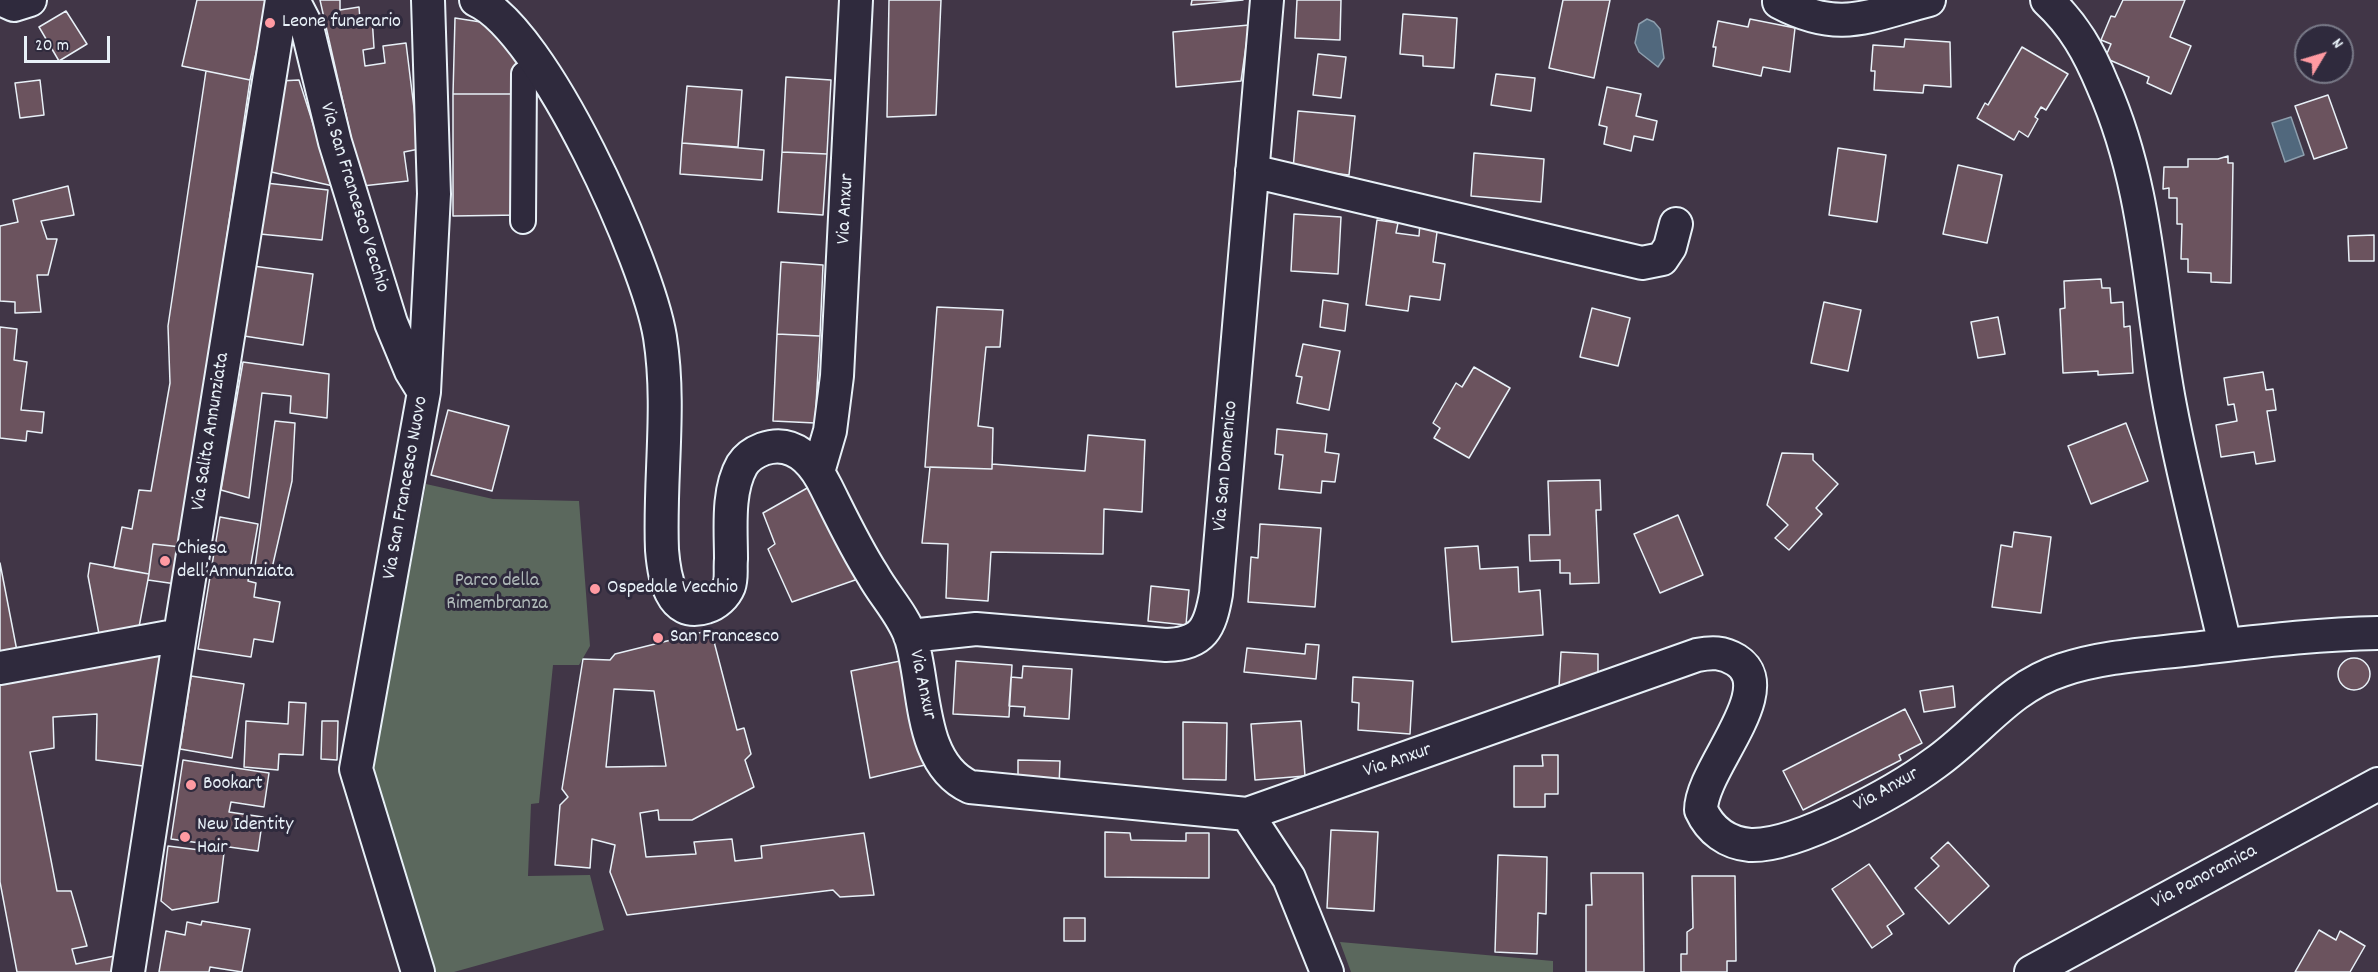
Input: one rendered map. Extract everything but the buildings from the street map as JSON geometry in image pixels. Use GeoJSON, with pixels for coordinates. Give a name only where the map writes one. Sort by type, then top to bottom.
{"type":"FeatureCollection","features":[{"type":"Feature","properties":{"kind":"street"},"geometry":{"type":"LineString","coordinates":[[3,0],[14,4],[30,0]]}},
{"type":"Feature","properties":{"kind":"street","name":"Via Salita Annunziata"},"geometry":{"type":"LineString","coordinates":[[128,972],[282,0]]}},
{"type":"Feature","properties":{"kind":"street","name":"Via San Francesco Vecchio"},"geometry":{"type":"LineString","coordinates":[[293,0],[307,27],[335,142],[391,323],[411,371],[424,392]]}},
{"type":"Feature","properties":{"kind":"street"},"geometry":{"type":"LineString","coordinates":[[476,0],[493,10],[516,32],[554,92],[611,197],[649,292],[658,328],[665,381],[662,550],[665,576],[675,600],[688,608],[698,609],[716,602],[729,587],[735,484],[739,471],[749,457],[769,447],[786,446],[804,455],[818,472]]}},
{"type":"Feature","properties":{"kind":"street","name":"Via Anxur"},"geometry":{"type":"LineString","coordinates":[[856,0],[837,376],[830,431],[818,472],[859,552],[910,636],[936,755],[950,775],[960,782],[980,790],[1247,814],[1534,715],[1697,655],[1719,652],[1741,663],[1750,676],[1752,688],[1746,708],[1707,784],[1701,810],[1709,824],[1725,838],[1760,845],[1814,829],[1908,781],[1954,748],[1998,706],[2042,678],[2096,660],[2225,645],[2378,633]]}},
{"type":"Feature","properties":{"kind":"street","name":"Via San Domenico"},"geometry":{"type":"LineString","coordinates":[[910,636],[976,629],[1166,645],[1188,642],[1204,633],[1216,594],[1267,0]]}},
{"type":"Feature","properties":{"kind":"street"},"geometry":{"type":"LineString","coordinates":[[1779,2],[1814,18],[1838,21],[1929,0]]}},
{"type":"Feature","properties":{"kind":"street"},"geometry":{"type":"LineString","coordinates":[[2046,0],[2068,21],[2089,52],[2127,144],[2150,263],[2170,406],[2225,645]]}},
{"type":"Feature","properties":{"kind":"street","name":"Via San Francesco Nuovo"},"geometry":{"type":"LineString","coordinates":[[418,972],[356,769],[424,392],[434,194],[433,2]]}},
{"type":"Feature","properties":{"kind":"street"},"geometry":{"type":"LineString","coordinates":[[523,221],[524,74]]}},
{"type":"Feature","properties":{"kind":"street"},"geometry":{"type":"LineString","coordinates":[[1252,171],[1642,263],[1662,259],[1670,247],[1676,224]]}},
{"type":"Feature","properties":{"kind":"street"},"geometry":{"type":"LineString","coordinates":[[0,668],[180,635]]}},
{"type":"Feature","properties":{"kind":"street","name":"Via Panoramica"},"geometry":{"type":"LineString","coordinates":[[2031,972],[2378,784]]}},
{"type":"Feature","properties":{"kind":"street"},"geometry":{"type":"LineString","coordinates":[[1247,814],[1289,878],[1327,972]]}},
{"type":"Feature","properties":{"kind":"green space","name":"Parco della Rimembranza"},"geometry":{"type":"Polygon","coordinates":[[[426,484],[493,499],[579,501],[590,646],[579,665],[553,665],[539,803],[531,804],[528,876],[590,875],[604,930],[454,972],[435,972],[372,771],[426,484]]]}},
{"type":"Feature","properties":{"kind":"green space"},"geometry":{"type":"Polygon","coordinates":[[[1340,942],[1553,961],[1553,972],[1351,972],[1340,942]]]}},
{"type":"Feature","properties":{"kind":"water"},"geometry":{"type":"Polygon","coordinates":[[[1647,19],[1654,22],[1660,29],[1664,58],[1658,67],[1639,52],[1635,43],[1639,24],[1647,19]]]}},
{"type":"Feature","properties":{"kind":"water"},"geometry":{"type":"Polygon","coordinates":[[[2291,117],[2304,155],[2285,162],[2272,123],[2291,117]]]}},
{"type":"Feature","properties":{"kind":"place","name":"Leone funerario"},"geometry":{"type":"Point","coordinates":[270,23]}},
{"type":"Feature","properties":{"kind":"place","name":"Chiesa dell’Annunziata"},"geometry":{"type":"Point","coordinates":[165,561]}},
{"type":"Feature","properties":{"kind":"place","name":"Ospedale Vecchio"},"geometry":{"type":"Point","coordinates":[595,589]}},
{"type":"Feature","properties":{"kind":"place","name":"San Francesco"},"geometry":{"type":"Point","coordinates":[658,638]}},
{"type":"Feature","properties":{"kind":"place","name":"Bookart"},"geometry":{"type":"Point","coordinates":[191,785]}},
{"type":"Feature","properties":{"kind":"place","name":"New Identity Hair"},"geometry":{"type":"Point","coordinates":[185,837]}}]}
